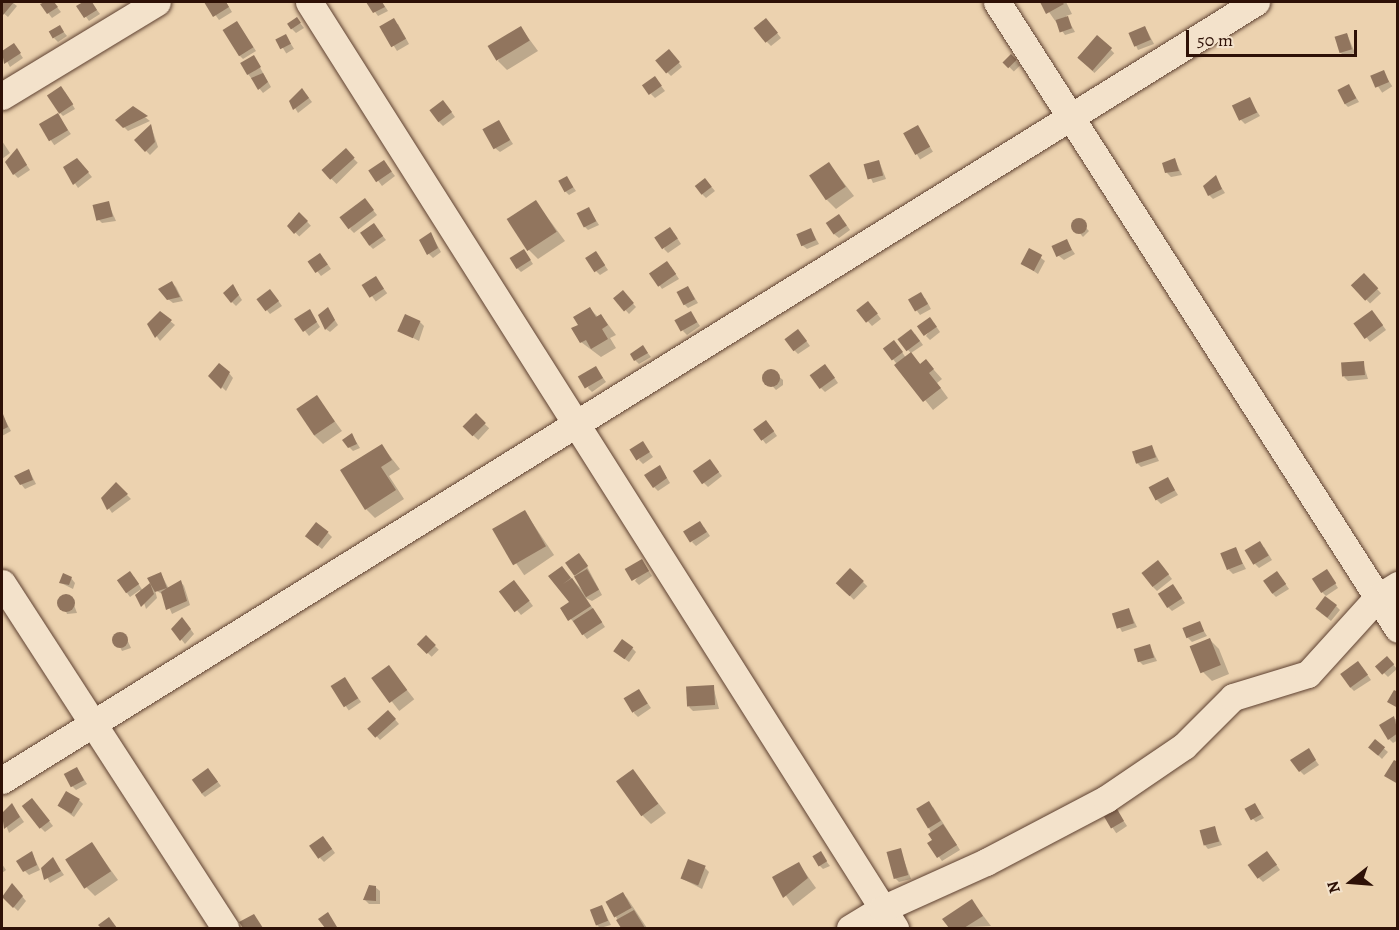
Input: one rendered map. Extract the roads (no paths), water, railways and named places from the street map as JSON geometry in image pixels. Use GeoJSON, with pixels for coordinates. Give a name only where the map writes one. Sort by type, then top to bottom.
{"type":"FeatureCollection","features":[{"type":"Feature","properties":{"kind":"street"},"geometry":{"type":"LineString","coordinates":[[2,96],[157,2]]}},
{"type":"Feature","properties":{"kind":"street"},"geometry":{"type":"LineString","coordinates":[[309,2],[889,919]]}},
{"type":"Feature","properties":{"kind":"street"},"geometry":{"type":"LineString","coordinates":[[997,2],[1067,117],[1387,592],[1398,629]]}},
{"type":"Feature","properties":{"kind":"street"},"geometry":{"type":"LineString","coordinates":[[2,780],[1067,117],[1257,2]]}},
{"type":"Feature","properties":{"kind":"street"},"geometry":{"type":"LineString","coordinates":[[2,583],[225,928]]}},
{"type":"Feature","properties":{"kind":"street"},"geometry":{"type":"LineString","coordinates":[[850,928],[889,919],[986,862],[1106,799],[1184,746],[1233,697],[1308,674],[1387,592]]}}]}
